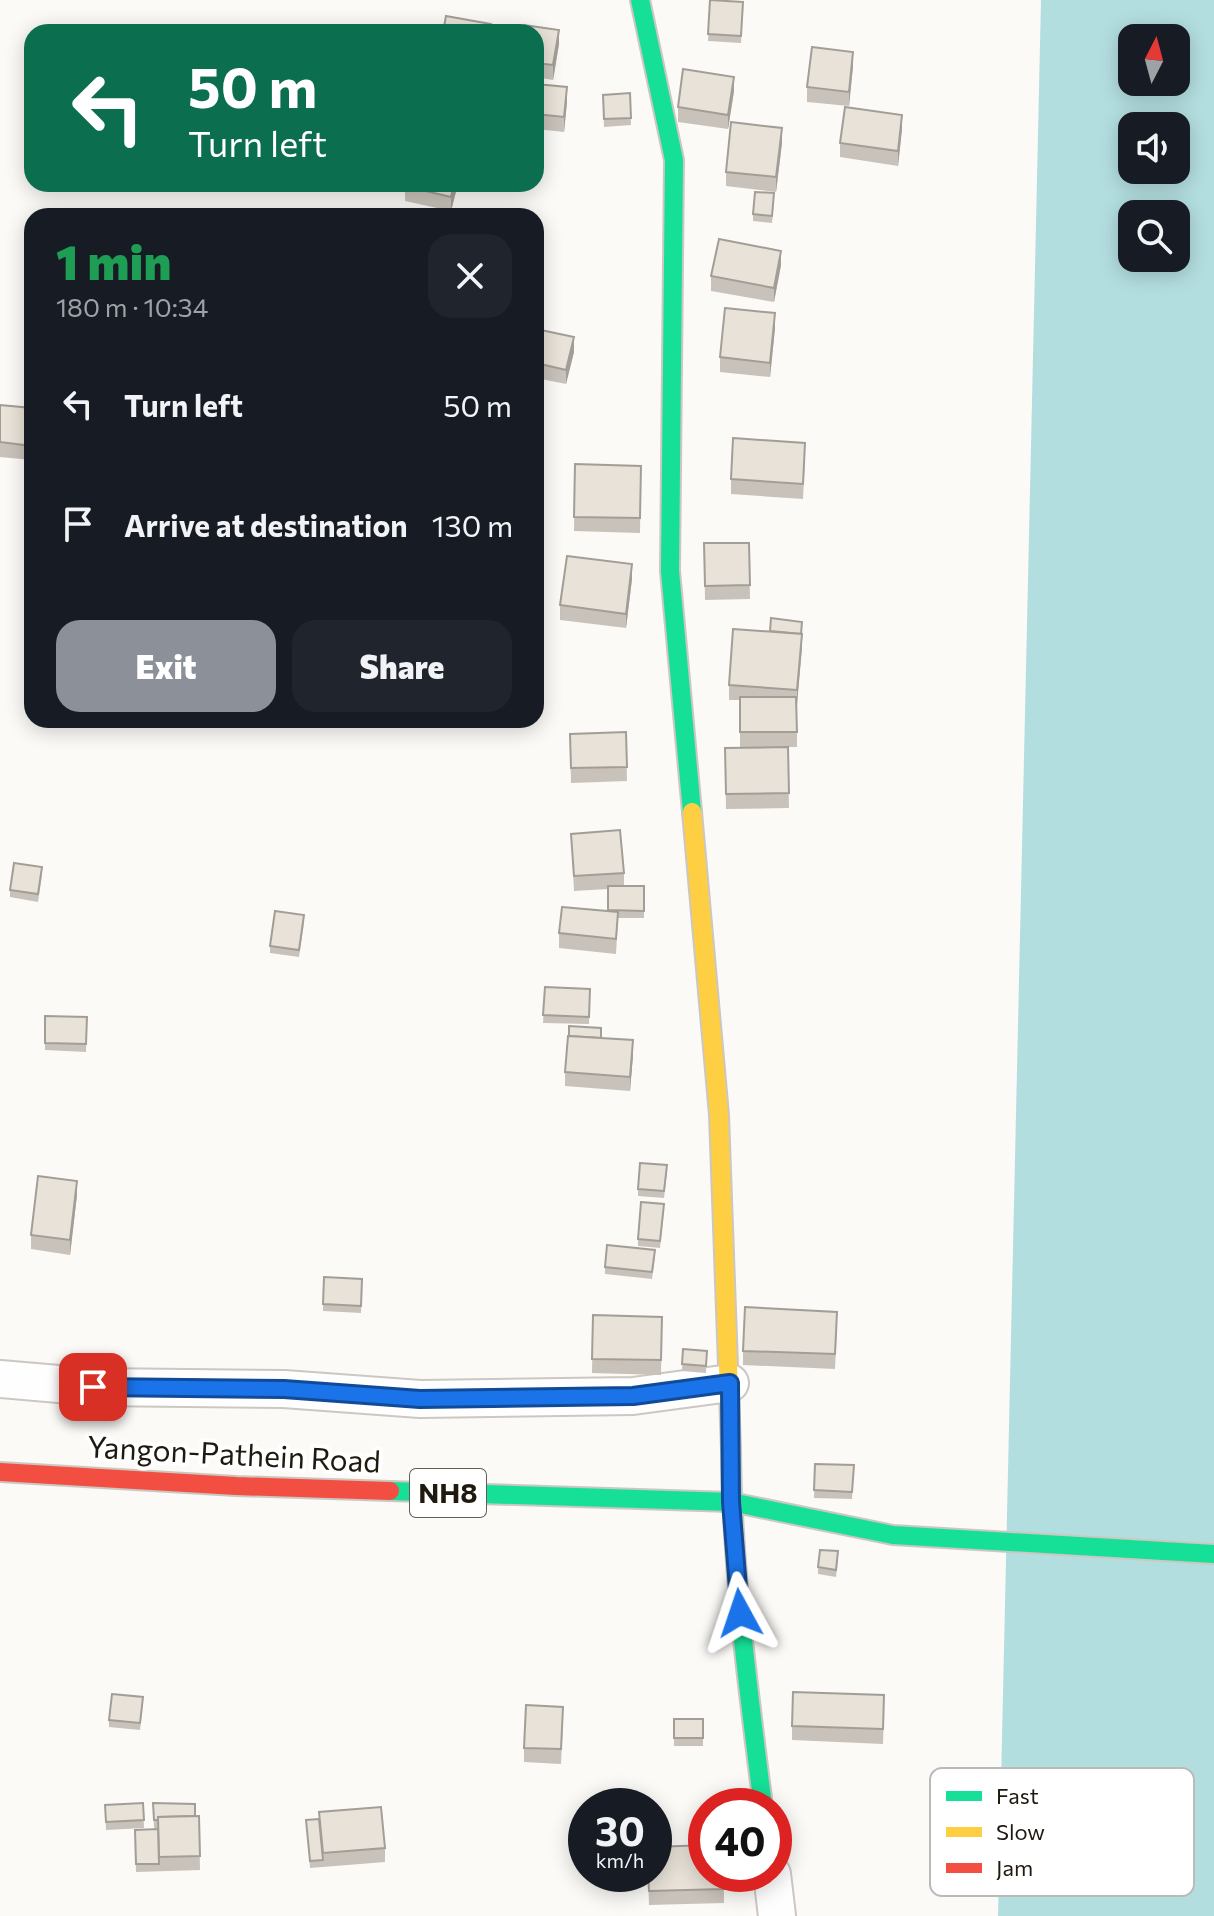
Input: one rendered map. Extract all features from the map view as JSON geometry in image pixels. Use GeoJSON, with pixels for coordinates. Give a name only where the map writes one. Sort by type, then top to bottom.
{"type":"FeatureCollection","features":[{"type":"Feature","properties":{"kind":"main road"},"geometry":{"type":"LineString","coordinates":[[640,0],[674,160],[670,571],[719,1115],[730,1383],[731,1502],[745,1668],[761,1788]]}},
{"type":"Feature","properties":{"kind":"main road","name":"Yangon-Pathein Road"},"geometry":{"type":"LineString","coordinates":[[0,1472],[236,1486],[731,1502],[893,1535],[1214,1554]]}},
{"type":"Feature","properties":{"kind":"street"},"geometry":{"type":"LineString","coordinates":[[0,1379],[93,1387],[284,1389],[420,1399],[633,1396],[730,1383]]}},
{"type":"Feature","properties":{"kind":"street"},"geometry":{"type":"LineString","coordinates":[[774,1892],[777,1916]]}},
{"type":"Feature","properties":{"kind":"water"},"geometry":{"type":"Polygon","coordinates":[[[1041,0],[1214,0],[1214,1916],[998,1916],[998,1896],[1194,1896],[1194,1768],[1001,1768],[1041,0]]]}},
{"type":"Feature","properties":{"kind":"building"},"geometry":{"type":"Polygon","coordinates":[[[710,0],[743,2],[741,36],[708,34],[710,0]]]}},
{"type":"Feature","properties":{"kind":"building"},"geometry":{"type":"Polygon","coordinates":[[[446,16],[491,24],[444,24],[446,16]]]}},
{"type":"Feature","properties":{"kind":"building"},"geometry":{"type":"Polygon","coordinates":[[[544,28],[559,30],[553,65],[544,64],[544,28]]]}},
{"type":"Feature","properties":{"kind":"building"},"geometry":{"type":"Polygon","coordinates":[[[812,47],[853,52],[849,92],[807,87],[812,47]]]}},
{"type":"Feature","properties":{"kind":"building"},"geometry":{"type":"Polygon","coordinates":[[[683,69],[734,77],[728,115],[678,107],[683,69]]]}},
{"type":"Feature","properties":{"kind":"building"},"geometry":{"type":"Polygon","coordinates":[[[544,85],[567,87],[564,117],[544,115],[544,85]]]}},
{"type":"Feature","properties":{"kind":"building"},"geometry":{"type":"Polygon","coordinates":[[[630,93],[631,118],[604,119],[603,95],[630,93]]]}},
{"type":"Feature","properties":{"kind":"building"},"geometry":{"type":"Polygon","coordinates":[[[845,107],[902,115],[898,151],[840,143],[845,107]]]}},
{"type":"Feature","properties":{"kind":"building"},"geometry":{"type":"Polygon","coordinates":[[[731,122],[782,128],[776,177],[726,172],[731,122]]]}},
{"type":"Feature","properties":{"kind":"building"},"geometry":{"type":"Polygon","coordinates":[[[430,192],[452,192],[451,197],[430,192]]]}},
{"type":"Feature","properties":{"kind":"building"},"geometry":{"type":"Polygon","coordinates":[[[755,192],[774,193],[772,216],[753,214],[755,192]]]}},
{"type":"Feature","properties":{"kind":"building"},"geometry":{"type":"Polygon","coordinates":[[[719,239],[781,251],[774,288],[711,276],[719,239]]]}},
{"type":"Feature","properties":{"kind":"building"},"geometry":{"type":"Polygon","coordinates":[[[725,308],[775,313],[770,363],[720,357],[725,308]]]}},
{"type":"Feature","properties":{"kind":"building"},"geometry":{"type":"Polygon","coordinates":[[[544,331],[574,337],[566,370],[544,365],[544,331]]]}},
{"type":"Feature","properties":{"kind":"building"},"geometry":{"type":"Polygon","coordinates":[[[0,405],[24,407],[24,445],[0,442],[0,405]]]}},
{"type":"Feature","properties":{"kind":"building"},"geometry":{"type":"Polygon","coordinates":[[[733,438],[805,443],[803,484],[731,479],[733,438]]]}},
{"type":"Feature","properties":{"kind":"building"},"geometry":{"type":"Polygon","coordinates":[[[575,464],[641,466],[640,518],[574,517],[575,464]]]}},
{"type":"Feature","properties":{"kind":"building"},"geometry":{"type":"Polygon","coordinates":[[[704,543],[749,543],[750,585],[705,586],[704,543]]]}},
{"type":"Feature","properties":{"kind":"building"},"geometry":{"type":"Polygon","coordinates":[[[567,556],[632,564],[626,614],[560,605],[567,556]]]}},
{"type":"Feature","properties":{"kind":"building"},"geometry":{"type":"Polygon","coordinates":[[[771,618],[802,622],[801,634],[770,631],[771,618]]]}},
{"type":"Feature","properties":{"kind":"building"},"geometry":{"type":"Polygon","coordinates":[[[733,629],[802,634],[797,690],[729,685],[733,629]]]}},
{"type":"Feature","properties":{"kind":"building"},"geometry":{"type":"Polygon","coordinates":[[[740,697],[796,697],[797,732],[740,732],[740,697]]]}},
{"type":"Feature","properties":{"kind":"building"},"geometry":{"type":"Polygon","coordinates":[[[626,732],[627,767],[571,768],[570,734],[626,732]]]}},
{"type":"Feature","properties":{"kind":"building"},"geometry":{"type":"Polygon","coordinates":[[[788,747],[789,793],[726,794],[725,748],[788,747]]]}},
{"type":"Feature","properties":{"kind":"building"},"geometry":{"type":"Polygon","coordinates":[[[620,830],[624,873],[574,876],[571,834],[620,830]]]}},
{"type":"Feature","properties":{"kind":"building"},"geometry":{"type":"Polygon","coordinates":[[[14,863],[42,867],[38,894],[10,890],[14,863]]]}},
{"type":"Feature","properties":{"kind":"building"},"geometry":{"type":"Polygon","coordinates":[[[608,886],[644,886],[644,911],[608,910],[608,886]]]}},
{"type":"Feature","properties":{"kind":"building"},"geometry":{"type":"Polygon","coordinates":[[[562,907],[618,912],[616,939],[559,933],[562,907]]]}},
{"type":"Feature","properties":{"kind":"building"},"geometry":{"type":"Polygon","coordinates":[[[275,911],[304,915],[299,950],[270,946],[275,911]]]}},
{"type":"Feature","properties":{"kind":"building"},"geometry":{"type":"Polygon","coordinates":[[[545,987],[590,989],[589,1017],[543,1015],[545,987]]]}},
{"type":"Feature","properties":{"kind":"building"},"geometry":{"type":"Polygon","coordinates":[[[45,1016],[87,1017],[86,1044],[45,1043],[45,1016]]]}},
{"type":"Feature","properties":{"kind":"building"},"geometry":{"type":"Polygon","coordinates":[[[569,1026],[601,1028],[601,1038],[569,1036],[569,1026]]]}},
{"type":"Feature","properties":{"kind":"building"},"geometry":{"type":"Polygon","coordinates":[[[568,1036],[633,1040],[630,1077],[565,1072],[568,1036]]]}},
{"type":"Feature","properties":{"kind":"building"},"geometry":{"type":"Polygon","coordinates":[[[640,1163],[667,1165],[664,1191],[638,1189],[640,1163]]]}},
{"type":"Feature","properties":{"kind":"building"},"geometry":{"type":"Polygon","coordinates":[[[38,1176],[77,1181],[70,1240],[31,1235],[38,1176]]]}},
{"type":"Feature","properties":{"kind":"building"},"geometry":{"type":"Polygon","coordinates":[[[641,1202],[664,1204],[660,1241],[638,1239],[641,1202]]]}},
{"type":"Feature","properties":{"kind":"building"},"geometry":{"type":"Polygon","coordinates":[[[607,1245],[655,1250],[652,1272],[605,1267],[607,1245]]]}},
{"type":"Feature","properties":{"kind":"building"},"geometry":{"type":"Polygon","coordinates":[[[324,1277],[362,1279],[361,1306],[323,1304],[324,1277]]]}},
{"type":"Feature","properties":{"kind":"building"},"geometry":{"type":"Polygon","coordinates":[[[745,1307],[837,1312],[835,1354],[743,1351],[745,1307]]]}},
{"type":"Feature","properties":{"kind":"building"},"geometry":{"type":"Polygon","coordinates":[[[593,1315],[662,1317],[661,1360],[592,1359],[593,1315]]]}},
{"type":"Feature","properties":{"kind":"building"},"geometry":{"type":"Polygon","coordinates":[[[683,1349],[707,1351],[706,1366],[682,1364],[683,1349]]]}},
{"type":"Feature","properties":{"kind":"building"},"geometry":{"type":"Polygon","coordinates":[[[815,1464],[854,1465],[852,1492],[814,1490],[815,1464]]]}},
{"type":"Feature","properties":{"kind":"building"},"geometry":{"type":"Polygon","coordinates":[[[820,1550],[838,1551],[836,1570],[818,1567],[820,1550]]]}},
{"type":"Feature","properties":{"kind":"building"},"geometry":{"type":"Polygon","coordinates":[[[793,1692],[884,1695],[883,1729],[792,1726],[793,1692]]]}},
{"type":"Feature","properties":{"kind":"building"},"geometry":{"type":"Polygon","coordinates":[[[112,1694],[143,1697],[140,1723],[109,1720],[112,1694]]]}},
{"type":"Feature","properties":{"kind":"building"},"geometry":{"type":"Polygon","coordinates":[[[526,1705],[563,1707],[561,1749],[524,1748],[526,1705]]]}},
{"type":"Feature","properties":{"kind":"building"},"geometry":{"type":"Polygon","coordinates":[[[674,1719],[703,1719],[703,1738],[674,1738],[674,1719]]]}},
{"type":"Feature","properties":{"kind":"building"},"geometry":{"type":"Polygon","coordinates":[[[143,1803],[144,1820],[106,1822],[105,1805],[143,1803]]]}},
{"type":"Feature","properties":{"kind":"building"},"geometry":{"type":"Polygon","coordinates":[[[153,1803],[195,1804],[195,1816],[158,1817],[154,1820],[153,1803]]]}},
{"type":"Feature","properties":{"kind":"building"},"geometry":{"type":"Polygon","coordinates":[[[381,1807],[385,1848],[323,1853],[319,1812],[381,1807]]]}},
{"type":"Feature","properties":{"kind":"building"},"geometry":{"type":"Polygon","coordinates":[[[199,1816],[200,1856],[159,1857],[158,1817],[199,1816]]]}},
{"type":"Feature","properties":{"kind":"building"},"geometry":{"type":"Polygon","coordinates":[[[319,1819],[323,1860],[310,1861],[306,1820],[319,1819]]]}},
{"type":"Feature","properties":{"kind":"building"},"geometry":{"type":"Polygon","coordinates":[[[158,1829],[159,1864],[136,1864],[135,1830],[158,1829]]]}},
{"type":"Feature","properties":{"kind":"building"},"geometry":{"type":"Polygon","coordinates":[[[672,1846],[688,1846],[688,1890],[672,1890],[672,1846]]]}},
{"type":"Feature","properties":{"kind":"traffic: fast"},"geometry":{"type":"LineString","coordinates":[[640,0],[674,160],[670,571],[692,812]]}},
{"type":"Feature","properties":{"kind":"traffic: fast"},"geometry":{"type":"LineString","coordinates":[[731,1449],[738,1583],[761,1788]]}},
{"type":"Feature","properties":{"kind":"traffic: fast"},"geometry":{"type":"LineString","coordinates":[[390,1491],[731,1502],[893,1535],[1214,1554]]}},
{"type":"Feature","properties":{"kind":"traffic: slow"},"geometry":{"type":"LineString","coordinates":[[692,812],[719,1115],[731,1449]]}},
{"type":"Feature","properties":{"kind":"traffic: jam"},"geometry":{"type":"LineString","coordinates":[[0,1472],[236,1486],[390,1491]]}},
{"type":"Feature","properties":{"kind":"route"},"geometry":{"type":"LineString","coordinates":[[93,1387],[284,1389],[420,1399],[633,1396],[730,1383],[731,1502],[740,1613]]}}]}
